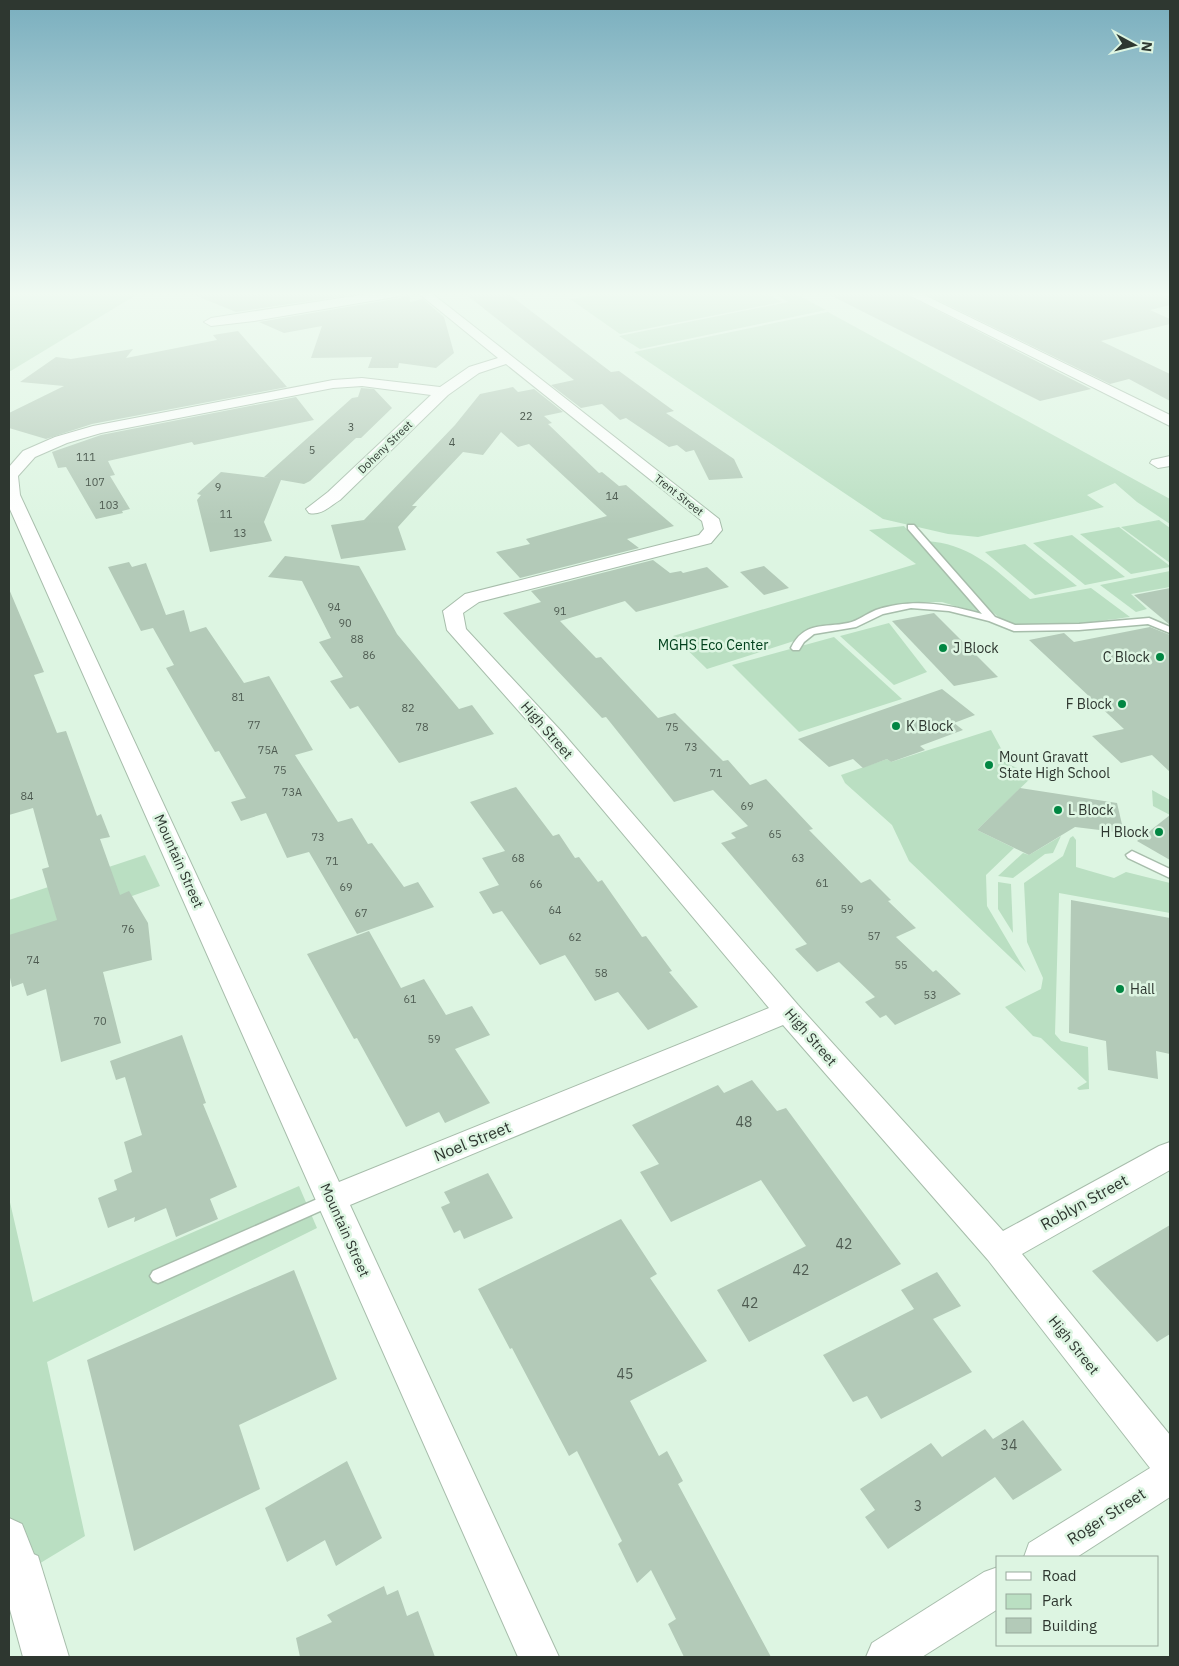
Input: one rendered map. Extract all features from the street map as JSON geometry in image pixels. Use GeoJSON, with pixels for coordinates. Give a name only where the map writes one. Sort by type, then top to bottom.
{"type":"FeatureCollection","features":[{"type":"Feature","properties":{"kind":"street","name":"Doheny Street"},"geometry":{"type":"LineString","coordinates":[[314,509],[334,496],[443,392],[475,370]]}},
{"type":"Feature","properties":{"kind":"street","name":"Trent Street"},"geometry":{"type":"LineString","coordinates":[[453,611],[472,598],[705,539],[714,530],[710,519],[522,370]]}},
{"type":"Feature","properties":{"kind":"street"},"geometry":{"type":"LineString","coordinates":[[1066,370],[1170,421]]}},
{"type":"Feature","properties":{"kind":"street","name":"Mountain Street"},"geometry":{"type":"LineString","coordinates":[[443,392],[362,382],[333,384],[98,429],[61,440],[28,454],[10,475],[12,495],[539,1657]]}},
{"type":"Feature","properties":{"kind":"street","name":"High Street"},"geometry":{"type":"LineString","coordinates":[[453,611],[457,630],[554,736],[788,1012],[999,1250],[1170,1464]]}},
{"type":"Feature","properties":{"kind":"street","name":"Noel Street"},"geometry":{"type":"LineString","coordinates":[[331,1199],[788,1012]]}},
{"type":"Feature","properties":{"kind":"street","name":"Roblyn Street"},"geometry":{"type":"LineString","coordinates":[[999,1250],[1170,1154]]}},
{"type":"Feature","properties":{"kind":"street","name":"Roger Street"},"geometry":{"type":"LineString","coordinates":[[1044,1556],[1170,1476]]}},
{"type":"Feature","properties":{"kind":"street"},"geometry":{"type":"LineString","coordinates":[[15,1554],[46,1657]]}},
{"type":"Feature","properties":{"kind":"street"},"geometry":{"type":"LineString","coordinates":[[886,1657],[996,1587]]}},
{"type":"Feature","properties":{"kind":"lane"},"geometry":{"type":"LineString","coordinates":[[910,527],[992,619]]}},
{"type":"Feature","properties":{"kind":"lane"},"geometry":{"type":"LineString","coordinates":[[796,648],[798,641],[804,634],[812,630],[849,626],[873,614],[915,604],[939,604],[992,619],[1014,628],[1079,627],[1149,622],[1170,630]]}},
{"type":"Feature","properties":{"kind":"lane"},"geometry":{"type":"LineString","coordinates":[[1132,855],[1170,874]]}},
{"type":"Feature","properties":{"kind":"lane","name":"Noel Street"},"geometry":{"type":"LineString","coordinates":[[158,1276],[331,1199]]}},
{"type":"Feature","properties":{"kind":"green space"},"geometry":{"type":"Polygon","coordinates":[[[660,370],[934,370],[1170,499],[1170,524],[1137,502],[1115,483],[1087,495],[1104,507],[978,537],[948,534],[883,519],[660,370]]]}},
{"type":"Feature","properties":{"kind":"green space"},"geometry":{"type":"Polygon","coordinates":[[[1159,520],[1170,528],[1170,563],[1121,527],[1159,520]]]}},
{"type":"Feature","properties":{"kind":"green space","name":"MGHS Eco Center"},"geometry":{"type":"Polygon","coordinates":[[[904,526],[981,614],[942,602],[915,602],[899,605],[853,623],[810,629],[794,641],[707,669],[673,636],[916,564],[869,530],[904,526]]]}},
{"type":"Feature","properties":{"kind":"green space"},"geometry":{"type":"Polygon","coordinates":[[[1119,527],[1170,567],[1131,574],[1080,534],[1119,527]]]}},
{"type":"Feature","properties":{"kind":"green space"},"geometry":{"type":"Polygon","coordinates":[[[1072,535],[1125,577],[1085,585],[1033,543],[1072,535]]]}},
{"type":"Feature","properties":{"kind":"green space"},"geometry":{"type":"Polygon","coordinates":[[[926,541],[943,543],[971,553],[995,569],[1030,599],[1091,588],[1130,617],[1087,623],[1038,626],[1011,623],[1002,619],[979,600],[926,541]]]}},
{"type":"Feature","properties":{"kind":"green space"},"geometry":{"type":"Polygon","coordinates":[[[1025,544],[1077,586],[1035,595],[985,552],[1025,544]]]}},
{"type":"Feature","properties":{"kind":"green space"},"geometry":{"type":"Polygon","coordinates":[[[1170,571],[1170,587],[1131,594],[1147,609],[1136,612],[1100,585],[1170,571]]]}},
{"type":"Feature","properties":{"kind":"green space"},"geometry":{"type":"Polygon","coordinates":[[[889,623],[927,672],[894,685],[840,636],[889,623]]]}},
{"type":"Feature","properties":{"kind":"green space"},"geometry":{"type":"Polygon","coordinates":[[[834,637],[902,699],[799,732],[732,665],[834,637]]]}},
{"type":"Feature","properties":{"kind":"green space"},"geometry":{"type":"Polygon","coordinates":[[[991,730],[1010,765],[1034,775],[977,830],[1014,848],[986,875],[987,906],[1026,972],[909,861],[892,825],[845,783],[841,775],[887,759],[891,762],[991,730]]]}},
{"type":"Feature","properties":{"kind":"green space"},"geometry":{"type":"Polygon","coordinates":[[[1152,790],[1170,800],[1170,815],[1153,806],[1152,790]]]}},
{"type":"Feature","properties":{"kind":"green space"},"geometry":{"type":"Polygon","coordinates":[[[1061,836],[1053,853],[1045,854],[1013,878],[998,876],[1023,853],[1029,855],[1061,836]]]}},
{"type":"Feature","properties":{"kind":"green space"},"geometry":{"type":"Polygon","coordinates":[[[1073,836],[1076,840],[1076,867],[1114,878],[1126,872],[1170,883],[1170,913],[1059,893],[1055,1034],[1061,1041],[1088,1047],[1089,1089],[1079,1090],[1077,1088],[1087,1082],[1041,1038],[1033,1036],[1005,1007],[1041,989],[1043,978],[1027,942],[1024,883],[1063,856],[1070,838],[1073,836]]]}},
{"type":"Feature","properties":{"kind":"green space"},"geometry":{"type":"Polygon","coordinates":[[[145,855],[160,886],[9,940],[9,900],[145,855]]]}},
{"type":"Feature","properties":{"kind":"green space"},"geometry":{"type":"Polygon","coordinates":[[[998,882],[1011,884],[1013,933],[998,909],[998,882]]]}},
{"type":"Feature","properties":{"kind":"green space"},"geometry":{"type":"Polygon","coordinates":[[[299,1186],[317,1228],[47,1362],[85,1536],[9,1582],[9,1198],[33,1302],[299,1186]]]}},
{"type":"Feature","properties":{"kind":"building"},"geometry":{"type":"Polygon","coordinates":[[[38,370],[272,370],[287,387],[92,424],[46,439],[9,428],[9,413],[64,386],[20,382],[38,370]]]}},
{"type":"Feature","properties":{"kind":"building"},"geometry":{"type":"Polygon","coordinates":[[[561,370],[619,371],[674,411],[666,413],[734,459],[743,478],[709,480],[694,450],[686,452],[677,445],[669,447],[626,418],[620,420],[602,404],[581,408],[551,385],[574,380],[561,370]]]}},
{"type":"Feature","properties":{"kind":"building"},"geometry":{"type":"Polygon","coordinates":[[[978,370],[1053,370],[1091,389],[1040,401],[978,370]]]}},
{"type":"Feature","properties":{"kind":"building"},"geometry":{"type":"Polygon","coordinates":[[[1081,370],[1161,370],[1170,374],[1170,401],[1129,379],[1110,384],[1081,370]]]}},
{"type":"Feature","properties":{"kind":"building"},"geometry":{"type":"Polygon","coordinates":[[[513,387],[518,392],[534,389],[563,412],[544,416],[552,423],[548,424],[599,473],[602,472],[619,486],[626,485],[674,526],[627,539],[639,548],[520,578],[496,552],[530,544],[526,539],[607,516],[529,444],[518,447],[501,432],[483,455],[463,452],[412,506],[417,506],[398,527],[406,550],[341,559],[331,525],[364,520],[455,425],[480,394],[513,387]]]}},
{"type":"Feature","properties":{"kind":"building"},"geometry":{"type":"Polygon","coordinates":[[[361,388],[374,389],[392,408],[361,438],[356,438],[310,481],[304,484],[281,480],[264,522],[272,541],[210,552],[197,500],[201,495],[197,494],[221,472],[270,478],[264,477],[352,398],[358,397],[361,388]]]}},
{"type":"Feature","properties":{"kind":"building"},"geometry":{"type":"Polygon","coordinates":[[[296,397],[314,420],[194,445],[192,442],[108,461],[115,475],[110,476],[130,509],[122,511],[123,513],[96,519],[66,467],[58,468],[52,452],[101,435],[296,397]]]}},
{"type":"Feature","properties":{"kind":"building"},"geometry":{"type":"Polygon","coordinates":[[[285,556],[359,566],[397,634],[459,709],[472,705],[494,734],[399,763],[358,706],[350,709],[330,681],[343,677],[319,642],[331,638],[302,581],[268,577],[285,556]]]}},
{"type":"Feature","properties":{"kind":"building"},"geometry":{"type":"Polygon","coordinates":[[[653,560],[670,573],[681,571],[683,573],[707,567],[729,587],[636,612],[625,601],[560,621],[596,658],[601,657],[658,718],[675,713],[723,761],[728,760],[750,785],[766,779],[813,829],[809,830],[861,883],[870,879],[891,900],[888,901],[916,928],[896,937],[933,972],[936,970],[961,994],[895,1025],[886,1015],[880,1018],[865,1002],[875,997],[839,962],[817,972],[795,949],[807,944],[721,843],[736,838],[731,833],[748,826],[713,790],[674,802],[606,717],[602,718],[503,613],[541,602],[531,591],[653,560]]]}},
{"type":"Feature","properties":{"kind":"building"},"geometry":{"type":"Polygon","coordinates":[[[129,562],[132,567],[146,563],[166,615],[184,610],[190,632],[206,627],[244,683],[269,676],[313,750],[295,755],[338,822],[352,818],[368,844],[372,843],[404,887],[418,882],[434,907],[357,934],[309,852],[287,858],[266,813],[241,821],[231,802],[246,798],[219,751],[215,752],[166,668],[174,665],[153,628],[141,631],[108,567],[129,562]]]}},
{"type":"Feature","properties":{"kind":"building"},"geometry":{"type":"Polygon","coordinates":[[[764,566],[789,588],[764,595],[740,572],[764,566]]]}},
{"type":"Feature","properties":{"kind":"building"},"geometry":{"type":"Polygon","coordinates":[[[1170,588],[1170,625],[1134,595],[1170,588]]]}},
{"type":"Feature","properties":{"kind":"building"},"geometry":{"type":"Polygon","coordinates":[[[9,589],[44,672],[34,675],[57,733],[66,731],[97,816],[101,814],[110,837],[100,839],[120,895],[129,891],[148,923],[152,960],[103,972],[121,1043],[61,1062],[46,989],[27,996],[23,983],[12,987],[9,973],[9,935],[57,920],[42,869],[49,867],[33,808],[9,815],[9,589]]]}},
{"type":"Feature","properties":{"kind":"building","name":"J Block"},"geometry":{"type":"Polygon","coordinates":[[[934,613],[998,677],[954,686],[892,621],[934,613]]]}},
{"type":"Feature","properties":{"kind":"building"},"geometry":{"type":"Polygon","coordinates":[[[1150,627],[1170,635],[1170,772],[1152,755],[1121,763],[1092,736],[1124,729],[1029,640],[1064,633],[1074,642],[1150,627]]]}},
{"type":"Feature","properties":{"kind":"building","name":"K Block"},"geometry":{"type":"Polygon","coordinates":[[[942,689],[975,715],[954,723],[963,730],[920,746],[925,750],[891,762],[887,759],[863,768],[853,759],[829,767],[798,739],[942,689]]]}},
{"type":"Feature","properties":{"kind":"building"},"geometry":{"type":"Polygon","coordinates":[[[516,787],[553,836],[559,834],[575,858],[579,857],[598,882],[602,880],[642,937],[646,936],[672,971],[669,972],[698,1007],[648,1030],[618,992],[595,1001],[565,955],[540,965],[502,911],[493,914],[479,892],[499,885],[482,858],[505,851],[470,802],[516,787]]]}},
{"type":"Feature","properties":{"kind":"building","name":"L Block"},"geometry":{"type":"Polygon","coordinates":[[[1020,788],[1117,803],[1124,833],[1075,827],[1029,855],[977,830],[1020,788]]]}},
{"type":"Feature","properties":{"kind":"building","name":"H Block"},"geometry":{"type":"Polygon","coordinates":[[[1170,815],[1170,860],[1137,841],[1170,815]]]}},
{"type":"Feature","properties":{"kind":"building","name":"Hall"},"geometry":{"type":"Polygon","coordinates":[[[1071,900],[1170,918],[1170,1054],[1156,1051],[1158,1079],[1108,1070],[1106,1041],[1069,1033],[1071,900]]]}},
{"type":"Feature","properties":{"kind":"building"},"geometry":{"type":"Polygon","coordinates":[[[369,931],[401,988],[424,979],[446,1015],[472,1006],[490,1035],[455,1049],[490,1103],[445,1123],[439,1112],[406,1127],[357,1038],[354,1039],[307,954],[369,931]]]}},
{"type":"Feature","properties":{"kind":"building"},"geometry":{"type":"Polygon","coordinates":[[[182,1035],[206,1103],[203,1104],[237,1187],[210,1199],[218,1219],[176,1237],[166,1208],[134,1222],[135,1217],[108,1228],[98,1198],[117,1190],[114,1180],[132,1172],[124,1142],[142,1135],[125,1077],[116,1080],[110,1061],[182,1035]]]}},
{"type":"Feature","properties":{"kind":"building"},"geometry":{"type":"Polygon","coordinates":[[[752,1080],[777,1111],[786,1108],[901,1264],[749,1342],[717,1290],[806,1246],[761,1180],[671,1222],[640,1172],[659,1164],[632,1125],[718,1085],[724,1093],[752,1080]]]}},
{"type":"Feature","properties":{"kind":"building"},"geometry":{"type":"Polygon","coordinates":[[[488,1173],[513,1218],[464,1239],[460,1230],[454,1233],[441,1207],[450,1203],[444,1192],[488,1173]]]}},
{"type":"Feature","properties":{"kind":"building"},"geometry":{"type":"Polygon","coordinates":[[[621,1219],[657,1274],[650,1278],[707,1361],[630,1401],[659,1456],[667,1451],[683,1481],[678,1484],[771,1657],[684,1657],[668,1624],[676,1619],[651,1570],[637,1583],[618,1544],[622,1541],[577,1451],[569,1456],[512,1348],[510,1349],[478,1289],[621,1219]]]}},
{"type":"Feature","properties":{"kind":"building"},"geometry":{"type":"Polygon","coordinates":[[[1170,1225],[1170,1334],[1157,1342],[1092,1271],[1170,1225]]]}},
{"type":"Feature","properties":{"kind":"building"},"geometry":{"type":"Polygon","coordinates":[[[294,1270],[337,1379],[239,1425],[260,1489],[134,1551],[87,1360],[294,1270]]]}},
{"type":"Feature","properties":{"kind":"building"},"geometry":{"type":"Polygon","coordinates":[[[937,1272],[961,1306],[933,1319],[972,1372],[881,1419],[867,1396],[853,1402],[823,1355],[914,1309],[901,1290],[937,1272]]]}},
{"type":"Feature","properties":{"kind":"building"},"geometry":{"type":"Polygon","coordinates":[[[1023,1420],[1062,1470],[1013,1500],[995,1477],[888,1549],[865,1517],[875,1510],[860,1489],[931,1443],[942,1457],[985,1429],[993,1439],[1023,1420]]]}},
{"type":"Feature","properties":{"kind":"building"},"geometry":{"type":"Polygon","coordinates":[[[347,1461],[382,1538],[336,1566],[325,1540],[287,1562],[265,1508],[347,1461]]]}},
{"type":"Feature","properties":{"kind":"building"},"geometry":{"type":"Polygon","coordinates":[[[384,1586],[387,1595],[398,1590],[407,1616],[418,1611],[435,1657],[300,1657],[296,1638],[332,1622],[327,1615],[384,1586]]]}},
{"type":"Feature","properties":{"kind":"place","name":"J Block"},"geometry":{"type":"Point","coordinates":[943,648]}},
{"type":"Feature","properties":{"kind":"place","name":"C Block"},"geometry":{"type":"Point","coordinates":[1160,657]}},
{"type":"Feature","properties":{"kind":"place","name":"F Block"},"geometry":{"type":"Point","coordinates":[1122,704]}},
{"type":"Feature","properties":{"kind":"place","name":"K Block"},"geometry":{"type":"Point","coordinates":[896,726]}},
{"type":"Feature","properties":{"kind":"place","name":"Mount Gravatt State High School"},"geometry":{"type":"Point","coordinates":[989,765]}},
{"type":"Feature","properties":{"kind":"place","name":"L Block"},"geometry":{"type":"Point","coordinates":[1058,810]}},
{"type":"Feature","properties":{"kind":"place","name":"H Block"},"geometry":{"type":"Point","coordinates":[1159,832]}},
{"type":"Feature","properties":{"kind":"place","name":"Hall"},"geometry":{"type":"Point","coordinates":[1120,989]}}]}
